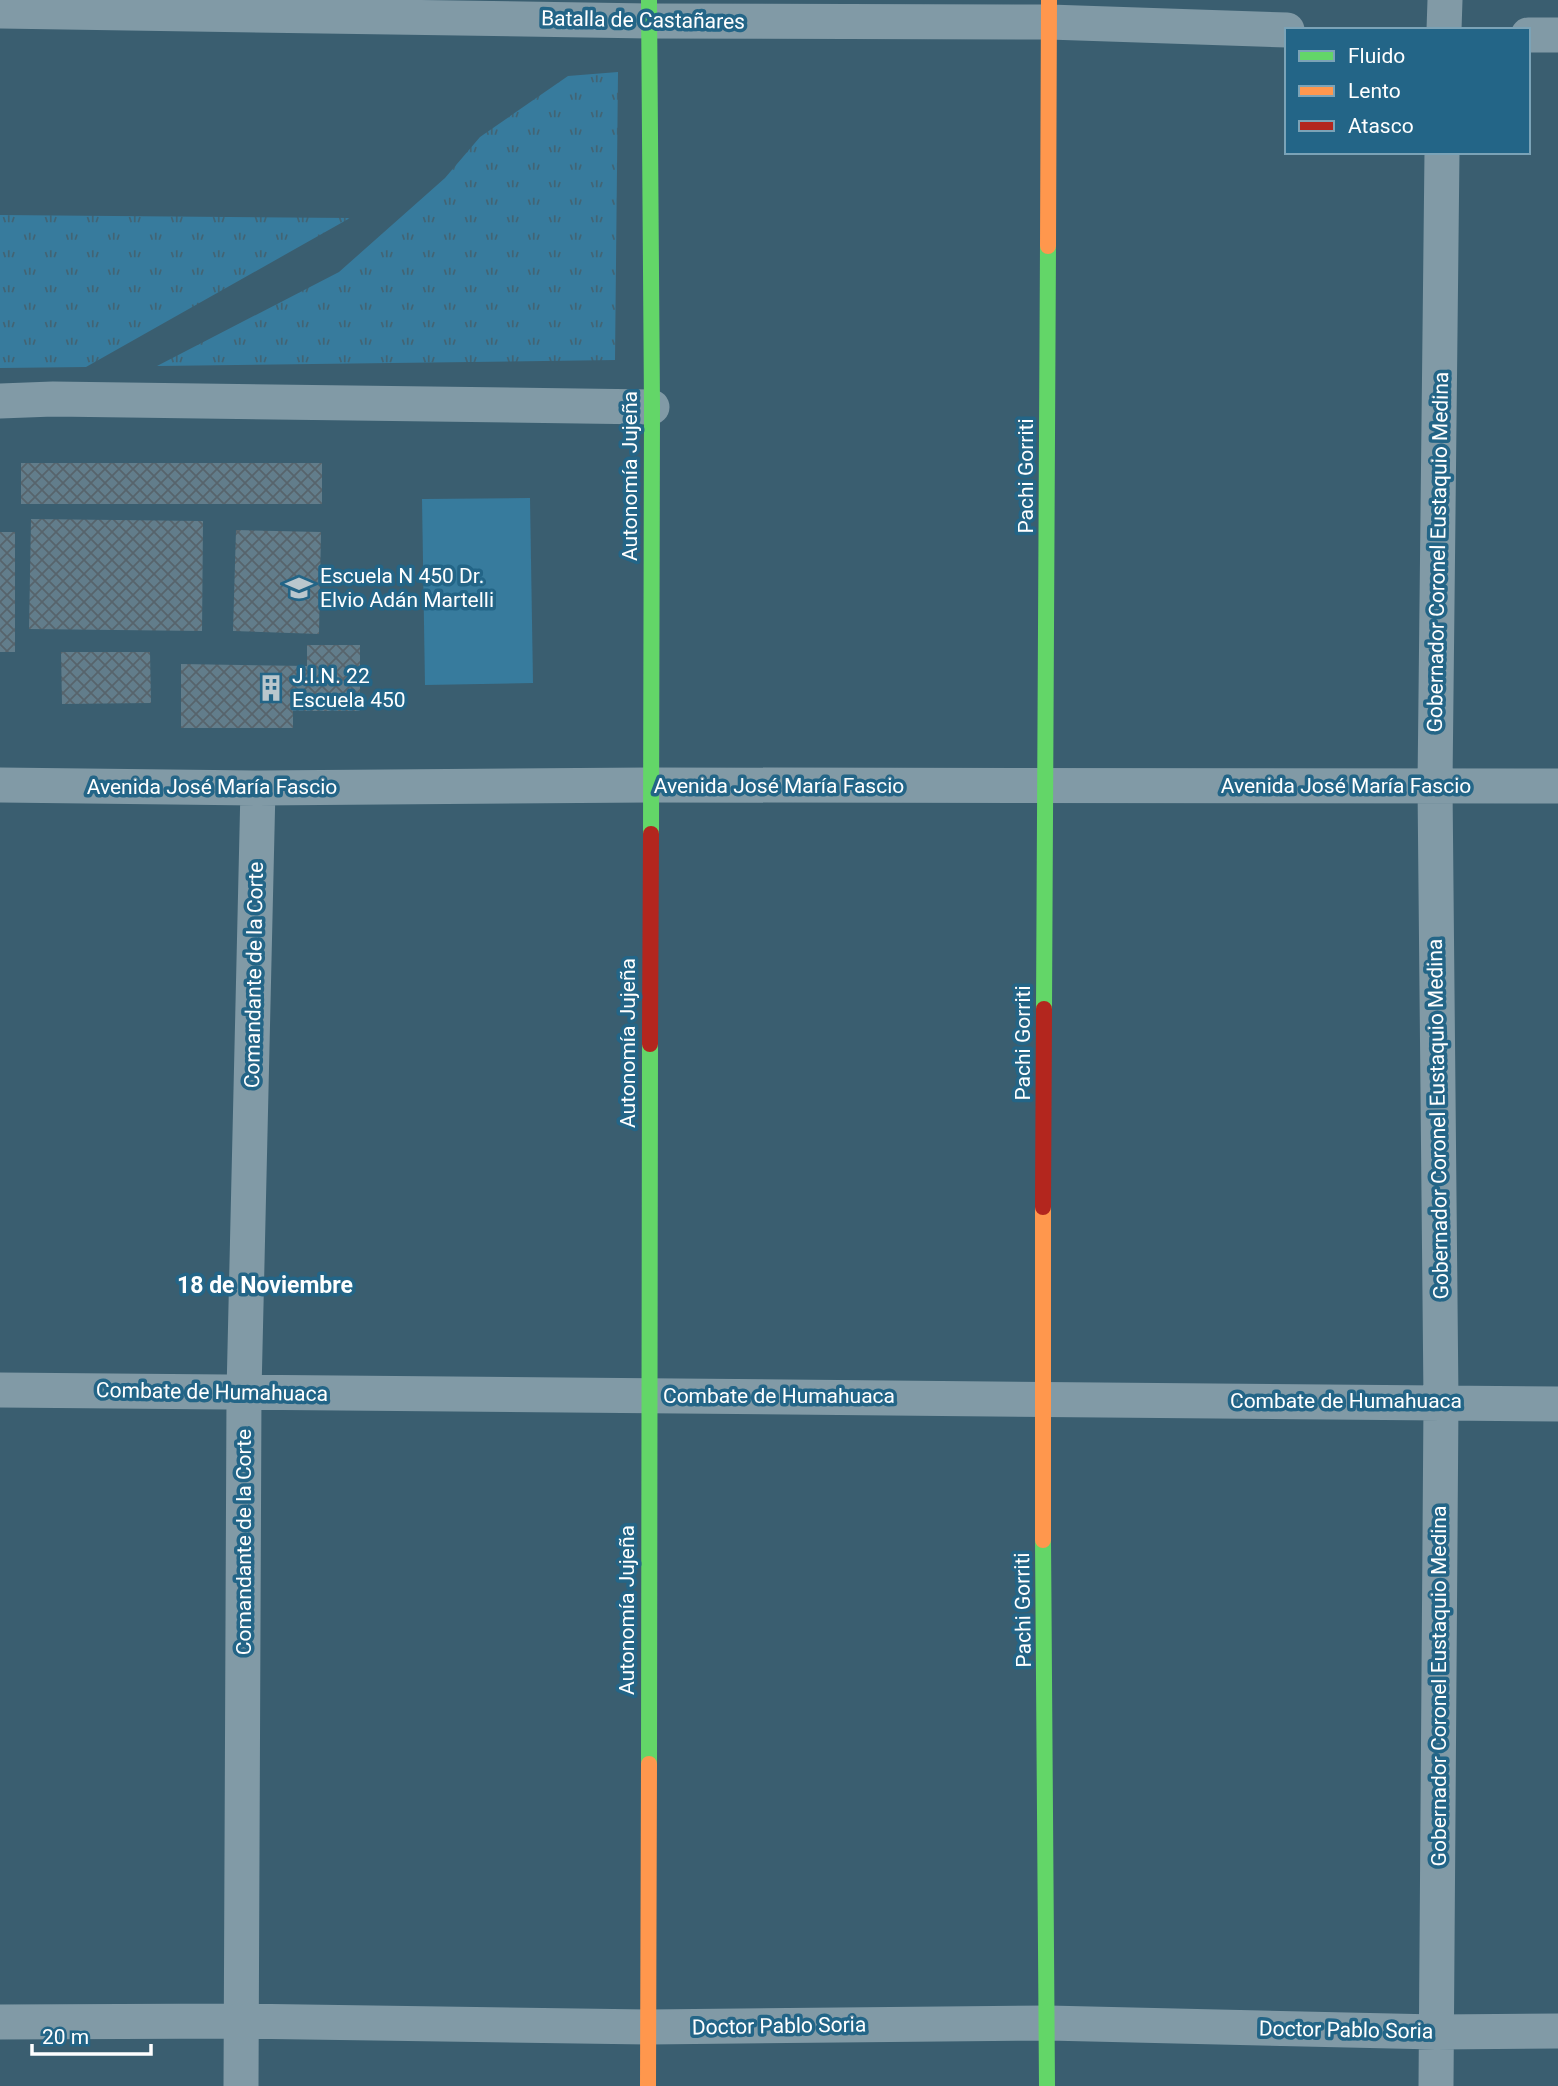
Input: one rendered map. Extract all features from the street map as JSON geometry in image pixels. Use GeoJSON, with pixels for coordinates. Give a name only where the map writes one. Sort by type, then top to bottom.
{"type":"FeatureCollection","features":[{"type":"Feature","properties":{"kind":"street"},"geometry":{"type":"LineString","coordinates":[[1444,0],[1444,28]]}},
{"type":"Feature","properties":{"kind":"street","name":"Batalla de Castañares"},"geometry":{"type":"LineString","coordinates":[[0,11],[247,7],[1049,11],[1285,30]]}},
{"type":"Feature","properties":{"kind":"street","name":"Autonomía Jujeña"},"geometry":{"type":"LineString","coordinates":[[648,2086],[652,407],[649,10]]}},
{"type":"Feature","properties":{"kind":"street","name":"Pachi Gorriti"},"geometry":{"type":"LineString","coordinates":[[1047,2086],[1042,1398],[1049,11]]}},
{"type":"Feature","properties":{"kind":"street"},"geometry":{"type":"LineString","coordinates":[[1530,35],[1558,35]]}},
{"type":"Feature","properties":{"kind":"street","name":"Gobernador Coronel Eustaquio Medina"},"geometry":{"type":"LineString","coordinates":[[1436,2086],[1441,1401],[1435,785],[1442,154]]}},
{"type":"Feature","properties":{"kind":"street"},"geometry":{"type":"LineString","coordinates":[[0,401],[53,399],[652,407]]}},
{"type":"Feature","properties":{"kind":"street","name":"Avenida José María Fascio"},"geometry":{"type":"LineString","coordinates":[[0,785],[258,788],[649,785],[1558,786]]}},
{"type":"Feature","properties":{"kind":"street","name":"Comandante de la Corte"},"geometry":{"type":"LineString","coordinates":[[241,2086],[244,1392],[258,788]]}},
{"type":"Feature","properties":{"kind":"street","name":"Combate de Humahuaca"},"geometry":{"type":"LineString","coordinates":[[0,1390],[1558,1404]]}},
{"type":"Feature","properties":{"kind":"street","name":"Doctor Pablo Soria"},"geometry":{"type":"LineString","coordinates":[[0,2022],[242,2021],[648,2027],[1048,2023],[1436,2032],[1558,2031]]}},
{"type":"Feature","properties":{"kind":"green space"},"geometry":{"type":"Polygon","coordinates":[[[618,72],[615,360],[157,366],[339,272],[445,178],[480,137],[568,76],[618,72]]]}},
{"type":"Feature","properties":{"kind":"green space"},"geometry":{"type":"Polygon","coordinates":[[[0,215],[350,218],[86,367],[0,368],[0,215]]]}},
{"type":"Feature","properties":{"kind":"green space"},"geometry":{"type":"Polygon","coordinates":[[[530,498],[533,683],[425,685],[422,499],[530,498]]]}},
{"type":"Feature","properties":{"kind":"building"},"geometry":{"type":"Polygon","coordinates":[[[21,463],[322,463],[322,504],[21,504],[21,463]]]}},
{"type":"Feature","properties":{"kind":"building"},"geometry":{"type":"Polygon","coordinates":[[[31,519],[203,521],[202,631],[29,629],[31,519]]]}},
{"type":"Feature","properties":{"kind":"building"},"geometry":{"type":"Polygon","coordinates":[[[236,530],[321,532],[319,634],[233,631],[236,530]]]}},
{"type":"Feature","properties":{"kind":"building"},"geometry":{"type":"Polygon","coordinates":[[[0,532],[15,532],[15,652],[0,652],[0,532]]]}},
{"type":"Feature","properties":{"kind":"building","name":"J.I.N. 22 Escuela 450"},"geometry":{"type":"Polygon","coordinates":[[[307,645],[360,645],[360,711],[293,711],[293,728],[181,728],[181,664],[307,666],[307,645]]]}},
{"type":"Feature","properties":{"kind":"building"},"geometry":{"type":"Polygon","coordinates":[[[61,652],[150,652],[151,703],[62,704],[61,652]]]}},
{"type":"Feature","properties":{"kind":"traffic: fast"},"geometry":{"type":"LineString","coordinates":[[649,0],[651,834]]}},
{"type":"Feature","properties":{"kind":"traffic: fast"},"geometry":{"type":"LineString","coordinates":[[1044,1009],[1048,246]]}},
{"type":"Feature","properties":{"kind":"traffic: fast"},"geometry":{"type":"LineString","coordinates":[[649,1764],[650,1044]]}},
{"type":"Feature","properties":{"kind":"traffic: fast"},"geometry":{"type":"LineString","coordinates":[[1043,1540],[1047,2086]]}},
{"type":"Feature","properties":{"kind":"traffic: slow"},"geometry":{"type":"LineString","coordinates":[[1048,246],[1049,0]]}},
{"type":"Feature","properties":{"kind":"traffic: slow"},"geometry":{"type":"LineString","coordinates":[[1043,1207],[1043,1540]]}},
{"type":"Feature","properties":{"kind":"traffic: slow"},"geometry":{"type":"LineString","coordinates":[[648,2086],[649,1764]]}},
{"type":"Feature","properties":{"kind":"traffic: jam"},"geometry":{"type":"LineString","coordinates":[[650,1044],[651,834]]}},
{"type":"Feature","properties":{"kind":"traffic: jam"},"geometry":{"type":"LineString","coordinates":[[1043,1207],[1044,1009]]}},
{"type":"Feature","properties":{"kind":"place","name":"Escuela N 450 Dr. Elvio Adán Martelli"},"geometry":{"type":"Point","coordinates":[299,588]}},
{"type":"Feature","properties":{"kind":"place","name":"J.I.N. 22 Escuela 450"},"geometry":{"type":"Point","coordinates":[271,688]}},
{"type":"Feature","properties":{"kind":"district","name":"18 de Noviembre"},"geometry":{"type":"Point","coordinates":[265,1285]}}]}
